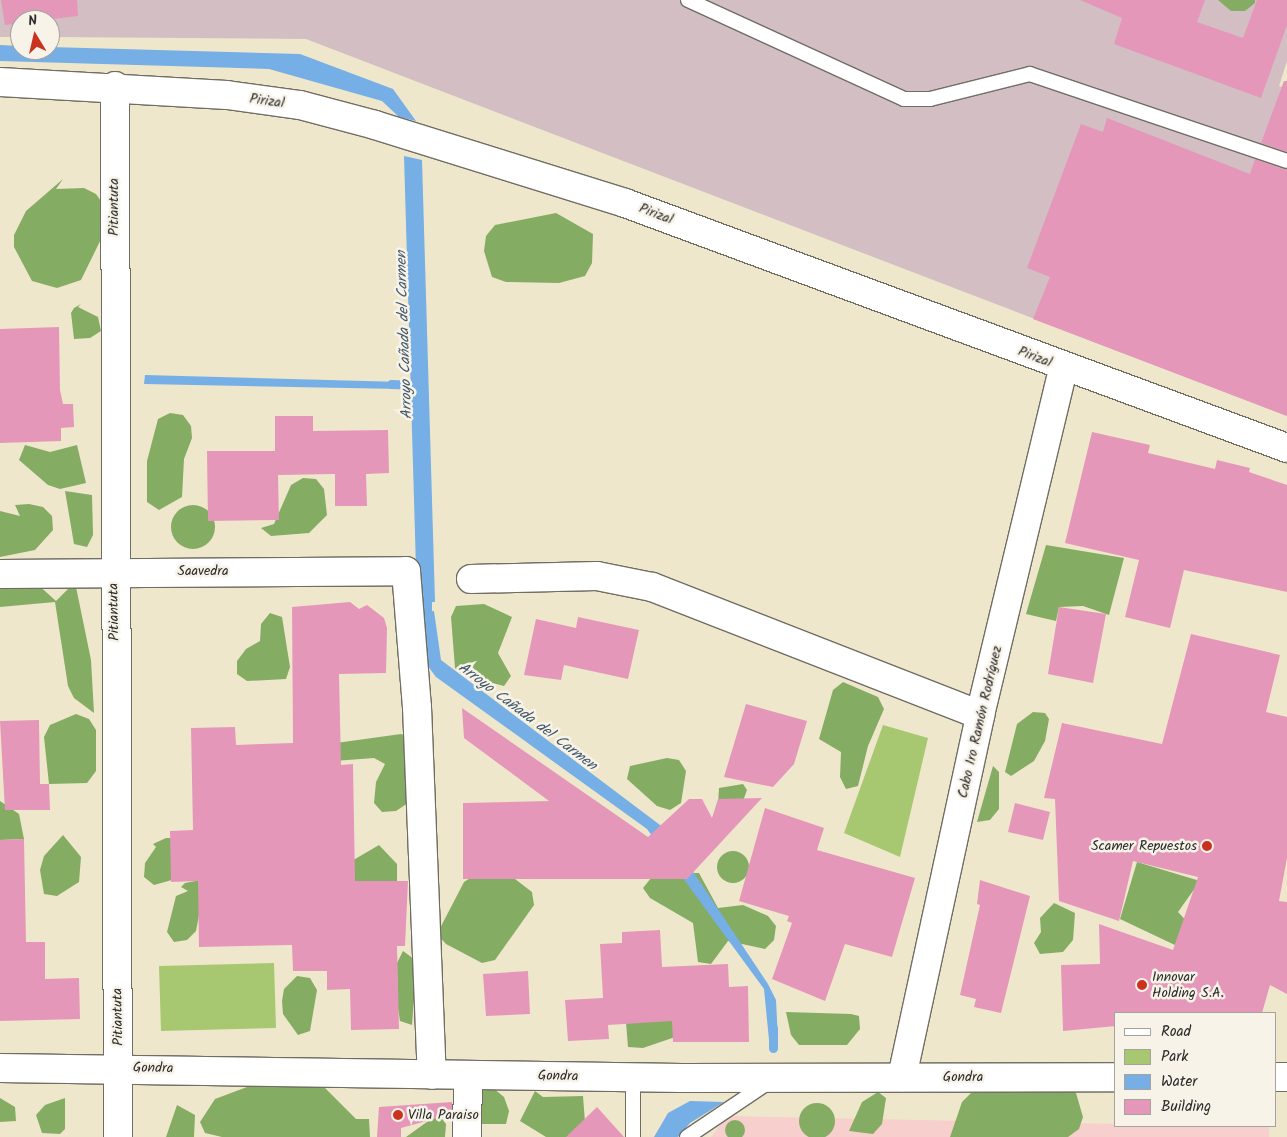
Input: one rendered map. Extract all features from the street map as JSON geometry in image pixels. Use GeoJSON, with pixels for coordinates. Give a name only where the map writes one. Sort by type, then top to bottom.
{"type":"FeatureCollection","features":[{"type":"Feature","properties":{"kind":"street","name":"Pirizal"},"geometry":{"type":"LineString","coordinates":[[0,82],[116,86],[300,105],[376,125],[625,203],[1064,368],[1287,448]]}},
{"type":"Feature","properties":{"kind":"street","name":"Pitiantuta"},"geometry":{"type":"LineString","coordinates":[[116,86],[114,572],[118,1137]]}},
{"type":"Feature","properties":{"kind":"street","name":"Cabo 1ro Ramón Rodríguez"},"geometry":{"type":"LineString","coordinates":[[902,1077],[980,716],[1064,368]]}},
{"type":"Feature","properties":{"kind":"street","name":"Saavedra"},"geometry":{"type":"LineString","coordinates":[[0,574],[406,570],[417,707],[432,1074]]}},
{"type":"Feature","properties":{"kind":"street"},"geometry":{"type":"LineString","coordinates":[[470,579],[596,576],[652,587],[980,716]]}},
{"type":"Feature","properties":{"kind":"street","name":"Gondra"},"geometry":{"type":"LineString","coordinates":[[0,1068],[119,1067],[682,1078],[1114,1077]]}},
{"type":"Feature","properties":{"kind":"street"},"geometry":{"type":"LineString","coordinates":[[467,1137],[468,1075]]}},
{"type":"Feature","properties":{"kind":"lane"},"geometry":{"type":"LineString","coordinates":[[688,0],[904,99],[930,99],[1030,74],[1287,161]]}},
{"type":"Feature","properties":{"kind":"lane"},"geometry":{"type":"LineString","coordinates":[[633,1077],[633,1137]]}},
{"type":"Feature","properties":{"kind":"lane"},"geometry":{"type":"LineString","coordinates":[[687,1137],[771,1077]]}},
{"type":"Feature","properties":{"kind":"shaded area"},"geometry":{"type":"Polygon","coordinates":[[[0,0],[1287,0],[1287,61],[1279,86],[1287,89],[1287,416],[306,39],[60,37],[60,10],[10,10],[10,37],[0,37],[0,0]]]}},
{"type":"Feature","properties":{"kind":"shaded area"},"geometry":{"type":"Polygon","coordinates":[[[727,1116],[1114,1124],[1114,1127],[1269,1127],[1269,1137],[711,1137],[727,1116]]]}},
{"type":"Feature","properties":{"kind":"green space"},"geometry":{"type":"Polygon","coordinates":[[[1218,0],[1255,0],[1255,3],[1245,11],[1231,11],[1218,0]]]}},
{"type":"Feature","properties":{"kind":"green space"},"geometry":{"type":"Polygon","coordinates":[[[63,179],[56,189],[84,188],[96,194],[103,204],[105,231],[81,280],[57,288],[32,281],[14,247],[14,235],[26,211],[63,179]]]}},
{"type":"Feature","properties":{"kind":"green space"},"geometry":{"type":"Polygon","coordinates":[[[556,213],[593,234],[592,263],[585,276],[559,283],[506,282],[492,277],[484,251],[486,236],[495,225],[556,213]]]}},
{"type":"Feature","properties":{"kind":"green space"},"geometry":{"type":"Polygon","coordinates":[[[81,304],[78,307],[98,317],[101,331],[90,338],[74,339],[71,313],[74,308],[81,304]]]}},
{"type":"Feature","properties":{"kind":"green space"},"geometry":{"type":"Polygon","coordinates":[[[170,413],[183,415],[191,426],[192,438],[184,459],[182,497],[159,510],[147,502],[147,461],[158,419],[170,413]]]}},
{"type":"Feature","properties":{"kind":"green space"},"geometry":{"type":"Polygon","coordinates":[[[25,445],[50,452],[77,445],[86,483],[60,489],[48,485],[19,460],[25,445]]]}},
{"type":"Feature","properties":{"kind":"green space"},"geometry":{"type":"Polygon","coordinates":[[[303,478],[316,479],[324,489],[327,515],[309,533],[271,536],[261,528],[274,524],[291,485],[303,478]]]}},
{"type":"Feature","properties":{"kind":"green space"},"geometry":{"type":"Polygon","coordinates":[[[65,491],[92,495],[93,535],[87,547],[74,544],[65,491]]]}},
{"type":"Feature","properties":{"kind":"green space"},"geometry":{"type":"Polygon","coordinates":[[[29,504],[43,507],[52,516],[53,530],[35,550],[0,557],[0,511],[20,516],[15,505],[29,504]]]}},
{"type":"Feature","properties":{"kind":"green space"},"geometry":{"type":"Polygon","coordinates":[[[189,505],[197,505],[209,511],[215,527],[209,543],[197,549],[189,549],[177,543],[171,531],[171,523],[177,511],[189,505]]]}},
{"type":"Feature","properties":{"kind":"green space"},"geometry":{"type":"Polygon","coordinates":[[[1046,545],[1124,558],[1109,615],[1083,606],[1059,607],[1056,621],[1026,614],[1046,545]]]}},
{"type":"Feature","properties":{"kind":"green space"},"geometry":{"type":"Polygon","coordinates":[[[0,580],[36,583],[56,601],[75,582],[91,660],[94,713],[74,698],[68,686],[55,602],[0,607],[0,580]]]}},
{"type":"Feature","properties":{"kind":"green space"},"geometry":{"type":"Polygon","coordinates":[[[484,604],[512,617],[498,653],[511,676],[504,686],[466,676],[455,668],[451,617],[456,606],[484,604]]]}},
{"type":"Feature","properties":{"kind":"green space"},"geometry":{"type":"Polygon","coordinates":[[[270,613],[282,617],[290,667],[286,679],[247,681],[237,674],[237,661],[246,649],[260,641],[261,624],[270,613]]]}},
{"type":"Feature","properties":{"kind":"green space"},"geometry":{"type":"Polygon","coordinates":[[[843,682],[878,697],[884,709],[868,746],[858,786],[846,789],[840,777],[841,752],[819,739],[833,690],[843,682]]]}},
{"type":"Feature","properties":{"kind":"green space"},"geometry":{"type":"Polygon","coordinates":[[[1033,712],[1045,713],[1049,719],[1045,741],[1034,761],[1011,776],[1005,772],[1017,724],[1033,712]]]}},
{"type":"Feature","properties":{"kind":"green space"},"geometry":{"type":"Polygon","coordinates":[[[76,714],[89,719],[96,730],[96,771],[87,783],[49,784],[44,737],[50,725],[76,714]]]}},
{"type":"Feature","properties":{"kind":"green space"},"geometry":{"type":"Polygon","coordinates":[[[883,725],[928,738],[900,857],[844,833],[883,725]]]}},
{"type":"Feature","properties":{"kind":"green space"},"geometry":{"type":"Polygon","coordinates":[[[401,734],[407,736],[408,803],[396,811],[382,812],[374,803],[376,782],[385,764],[374,758],[334,761],[329,744],[401,734]]]}},
{"type":"Feature","properties":{"kind":"green space"},"geometry":{"type":"Polygon","coordinates":[[[667,758],[679,760],[686,771],[681,803],[670,810],[657,806],[627,779],[630,766],[667,758]]]}},
{"type":"Feature","properties":{"kind":"green space"},"geometry":{"type":"Polygon","coordinates":[[[993,766],[999,772],[999,809],[990,820],[977,822],[993,766]]]}},
{"type":"Feature","properties":{"kind":"green space"},"geometry":{"type":"Polygon","coordinates":[[[743,784],[747,790],[743,801],[718,805],[719,788],[743,784]]]}},
{"type":"Feature","properties":{"kind":"green space"},"geometry":{"type":"Polygon","coordinates":[[[0,801],[19,814],[24,839],[0,840],[0,801]]]}},
{"type":"Feature","properties":{"kind":"green space"},"geometry":{"type":"Polygon","coordinates":[[[63,835],[81,857],[79,882],[57,896],[44,894],[40,870],[44,856],[63,835]]]}},
{"type":"Feature","properties":{"kind":"green space"},"geometry":{"type":"Polygon","coordinates":[[[166,838],[173,838],[179,878],[154,885],[144,877],[145,863],[156,847],[153,844],[166,838]]]}},
{"type":"Feature","properties":{"kind":"green space"},"geometry":{"type":"Polygon","coordinates":[[[379,845],[397,864],[397,883],[350,881],[350,862],[379,845]]]}},
{"type":"Feature","properties":{"kind":"green space"},"geometry":{"type":"Polygon","coordinates":[[[733,851],[739,852],[744,856],[748,861],[748,873],[744,878],[739,882],[733,883],[727,882],[722,878],[718,873],[717,867],[718,861],[722,856],[727,852],[733,851]]]}},
{"type":"Feature","properties":{"kind":"green space"},"geometry":{"type":"Polygon","coordinates":[[[1137,862],[1200,881],[1178,912],[1192,927],[1177,946],[1120,919],[1137,862]]]}},
{"type":"Feature","properties":{"kind":"green space"},"geometry":{"type":"Polygon","coordinates":[[[699,873],[718,908],[743,905],[768,916],[776,926],[774,940],[765,949],[728,941],[711,964],[698,962],[693,923],[650,898],[643,888],[651,878],[699,873]]]}},
{"type":"Feature","properties":{"kind":"green space"},"geometry":{"type":"Polygon","coordinates":[[[475,875],[515,879],[532,892],[534,905],[495,960],[482,963],[446,944],[437,934],[464,882],[475,875]]]}},
{"type":"Feature","properties":{"kind":"green space"},"geometry":{"type":"Polygon","coordinates":[[[206,879],[196,931],[187,940],[174,942],[167,932],[176,896],[188,891],[181,887],[185,883],[206,879]]]}},
{"type":"Feature","properties":{"kind":"green space"},"geometry":{"type":"Polygon","coordinates":[[[1054,903],[1075,913],[1073,940],[1063,952],[1040,954],[1034,943],[1041,932],[1040,918],[1054,903]]]}},
{"type":"Feature","properties":{"kind":"green space"},"geometry":{"type":"Polygon","coordinates":[[[403,951],[414,959],[416,972],[412,1025],[400,1021],[398,1008],[397,963],[403,951]]]}},
{"type":"Feature","properties":{"kind":"green space"},"geometry":{"type":"Polygon","coordinates":[[[274,963],[276,1028],[161,1031],[159,966],[274,963]]]}},
{"type":"Feature","properties":{"kind":"green space"},"geometry":{"type":"Polygon","coordinates":[[[297,976],[310,978],[317,990],[310,1031],[298,1035],[283,1014],[282,1001],[284,989],[297,976]]]}},
{"type":"Feature","properties":{"kind":"green space"},"geometry":{"type":"Polygon","coordinates":[[[650,976],[684,1034],[643,1048],[628,1047],[626,1022],[650,976]]]}},
{"type":"Feature","properties":{"kind":"green space"},"geometry":{"type":"Polygon","coordinates":[[[786,1012],[851,1014],[859,1016],[860,1029],[847,1045],[799,1045],[791,1035],[786,1012]]]}},
{"type":"Feature","properties":{"kind":"green space"},"geometry":{"type":"Polygon","coordinates":[[[1061,1081],[1076,1093],[1083,1117],[1079,1129],[1068,1137],[950,1137],[962,1102],[971,1093],[1000,1086],[1011,1093],[1037,1092],[1061,1081]]]}},
{"type":"Feature","properties":{"kind":"green space"},"geometry":{"type":"Polygon","coordinates":[[[319,1082],[356,1119],[369,1119],[370,1137],[222,1137],[205,1133],[200,1122],[215,1099],[255,1084],[319,1082]]]}},
{"type":"Feature","properties":{"kind":"green space"},"geometry":{"type":"Polygon","coordinates":[[[480,1086],[493,1088],[504,1097],[509,1111],[506,1124],[479,1124],[480,1086]]]}},
{"type":"Feature","properties":{"kind":"green space"},"geometry":{"type":"Polygon","coordinates":[[[535,1091],[543,1097],[583,1096],[585,1122],[603,1137],[546,1137],[520,1121],[535,1091]]]}},
{"type":"Feature","properties":{"kind":"green space"},"geometry":{"type":"Polygon","coordinates":[[[878,1092],[886,1098],[882,1124],[873,1134],[849,1131],[862,1102],[878,1092]]]}},
{"type":"Feature","properties":{"kind":"green space"},"geometry":{"type":"Polygon","coordinates":[[[0,1098],[15,1107],[16,1121],[0,1122],[0,1098]]]}},
{"type":"Feature","properties":{"kind":"green space"},"geometry":{"type":"Polygon","coordinates":[[[65,1098],[65,1129],[60,1134],[42,1133],[36,1115],[45,1105],[65,1098]]]}},
{"type":"Feature","properties":{"kind":"green space"},"geometry":{"type":"Polygon","coordinates":[[[810,1104],[824,1104],[834,1114],[834,1128],[824,1138],[810,1138],[800,1128],[800,1114],[810,1104]]]}},
{"type":"Feature","properties":{"kind":"green space"},"geometry":{"type":"Polygon","coordinates":[[[177,1105],[195,1115],[194,1137],[166,1137],[177,1105]]]}},
{"type":"Feature","properties":{"kind":"green space"},"geometry":{"type":"Polygon","coordinates":[[[438,1114],[446,1124],[445,1137],[406,1137],[438,1114]]]}},
{"type":"Feature","properties":{"kind":"green space"},"geometry":{"type":"Polygon","coordinates":[[[731,1121],[739,1121],[744,1126],[744,1134],[740,1138],[730,1138],[726,1134],[726,1126],[731,1121]]]}},
{"type":"Feature","properties":{"kind":"water"},"geometry":{"type":"Polygon","coordinates":[[[0,45],[10,46],[10,60],[60,60],[60,47],[300,54],[393,89],[416,121],[399,117],[382,101],[269,69],[0,61],[0,45]]]}},
{"type":"Feature","properties":{"kind":"water"},"geometry":{"type":"Polygon","coordinates":[[[404,156],[422,160],[435,602],[417,603],[404,156]]]}},
{"type":"Feature","properties":{"kind":"water"},"geometry":{"type":"Polygon","coordinates":[[[145,375],[402,382],[402,389],[144,384],[145,375]]]}},
{"type":"Feature","properties":{"kind":"water"},"geometry":{"type":"Polygon","coordinates":[[[434,611],[441,660],[664,828],[768,984],[776,1000],[778,1039],[769,1040],[764,989],[647,829],[436,677],[421,657],[417,613],[434,611]]]}},
{"type":"Feature","properties":{"kind":"water"},"geometry":{"type":"Polygon","coordinates":[[[690,1101],[724,1102],[690,1123],[678,1137],[654,1137],[668,1113],[690,1101]]]}},
{"type":"Feature","properties":{"kind":"building"},"geometry":{"type":"Polygon","coordinates":[[[1,0],[77,0],[78,16],[60,18],[60,10],[10,10],[10,24],[5,25],[1,0]]]}},
{"type":"Feature","properties":{"kind":"building"},"geometry":{"type":"Polygon","coordinates":[[[1080,0],[1205,0],[1197,22],[1243,38],[1257,0],[1287,0],[1287,25],[1261,98],[1114,44],[1122,18],[1080,0]]]}},
{"type":"Feature","properties":{"kind":"building"},"geometry":{"type":"Polygon","coordinates":[[[1284,81],[1287,81],[1287,152],[1261,143],[1284,81]]]}},
{"type":"Feature","properties":{"kind":"building"},"geometry":{"type":"Polygon","coordinates":[[[1107,118],[1250,174],[1255,159],[1287,170],[1287,416],[1033,319],[1050,277],[1027,268],[1081,124],[1103,132],[1107,118]]]}},
{"type":"Feature","properties":{"kind":"building"},"geometry":{"type":"Polygon","coordinates":[[[59,327],[60,390],[63,404],[73,404],[74,427],[61,428],[61,441],[0,443],[0,329],[59,327]]]}},
{"type":"Feature","properties":{"kind":"building"},"geometry":{"type":"Polygon","coordinates":[[[275,416],[313,416],[313,431],[388,430],[389,473],[366,474],[367,506],[335,506],[335,474],[278,475],[279,520],[208,521],[207,451],[275,451],[275,416]]]}},
{"type":"Feature","properties":{"kind":"building"},"geometry":{"type":"Polygon","coordinates":[[[1092,432],[1150,445],[1148,453],[1215,469],[1217,460],[1250,468],[1249,472],[1287,485],[1287,592],[1184,570],[1170,628],[1125,617],[1139,560],[1065,543],[1092,432]]]}},
{"type":"Feature","properties":{"kind":"building"},"geometry":{"type":"Polygon","coordinates":[[[350,602],[359,609],[367,605],[384,618],[387,628],[386,673],[339,674],[341,765],[353,764],[355,881],[408,881],[405,946],[397,946],[399,1029],[351,1030],[350,989],[327,990],[327,971],[293,971],[292,945],[199,947],[198,881],[171,882],[170,831],[193,830],[191,728],[235,727],[236,745],[293,743],[292,607],[350,602]]]}},
{"type":"Feature","properties":{"kind":"building"},"geometry":{"type":"Polygon","coordinates":[[[1059,607],[1106,614],[1093,683],[1048,674],[1059,607]]]}},
{"type":"Feature","properties":{"kind":"building"},"geometry":{"type":"Polygon","coordinates":[[[578,617],[639,630],[628,679],[564,665],[561,680],[524,675],[536,619],[576,628],[578,617]]]}},
{"type":"Feature","properties":{"kind":"building"},"geometry":{"type":"Polygon","coordinates":[[[1191,634],[1280,655],[1266,712],[1287,717],[1287,858],[1279,901],[1287,902],[1287,994],[1270,985],[1262,1012],[1114,1012],[1114,1026],[1063,1031],[1061,965],[1100,964],[1099,924],[1173,950],[1198,877],[1133,861],[1119,921],[1059,901],[1055,799],[1044,798],[1062,723],[1162,744],[1191,634]]]}},
{"type":"Feature","properties":{"kind":"building"},"geometry":{"type":"Polygon","coordinates":[[[746,704],[807,721],[794,764],[773,787],[724,777],[746,704]]]}},
{"type":"Feature","properties":{"kind":"building"},"geometry":{"type":"Polygon","coordinates":[[[462,708],[648,837],[689,799],[702,799],[712,818],[718,799],[762,798],[687,879],[463,879],[463,803],[549,801],[464,738],[462,708]]]}},
{"type":"Feature","properties":{"kind":"building"},"geometry":{"type":"Polygon","coordinates":[[[39,720],[40,784],[49,784],[50,810],[5,810],[0,721],[39,720]]]}},
{"type":"Feature","properties":{"kind":"building"},"geometry":{"type":"Polygon","coordinates":[[[1015,803],[1050,812],[1043,840],[1008,832],[1015,803]]]}},
{"type":"Feature","properties":{"kind":"building"},"geometry":{"type":"Polygon","coordinates":[[[765,808],[824,828],[817,850],[915,878],[892,957],[845,944],[825,1001],[772,979],[792,923],[787,921],[789,916],[739,901],[765,808]]]}},
{"type":"Feature","properties":{"kind":"building"},"geometry":{"type":"Polygon","coordinates":[[[24,839],[26,942],[45,942],[45,979],[79,978],[80,1019],[0,1021],[0,840],[24,839]]]}},
{"type":"Feature","properties":{"kind":"building"},"geometry":{"type":"Polygon","coordinates":[[[980,880],[1030,896],[1001,1013],[974,1007],[976,999],[960,995],[980,905],[977,904],[980,880]]]}},
{"type":"Feature","properties":{"kind":"building"},"geometry":{"type":"Polygon","coordinates":[[[660,930],[662,967],[728,964],[729,987],[748,986],[749,1042],[673,1042],[672,1021],[608,1025],[609,1039],[568,1041],[565,1000],[603,998],[600,944],[622,943],[622,932],[660,930]]]}},
{"type":"Feature","properties":{"kind":"building"},"geometry":{"type":"Polygon","coordinates":[[[528,971],[530,1014],[486,1016],[483,974],[528,971]]]}},
{"type":"Feature","properties":{"kind":"building","name":"Villa Paraiso"},"geometry":{"type":"Polygon","coordinates":[[[452,1102],[452,1114],[401,1128],[401,1137],[377,1137],[379,1107],[452,1102]]]}},
{"type":"Feature","properties":{"kind":"building"},"geometry":{"type":"Polygon","coordinates":[[[597,1107],[624,1137],[566,1137],[597,1107]]]}},
{"type":"Feature","properties":{"kind":"waterway"},"geometry":{"type":"LineString","coordinates":[[391,384],[420,385]]}},
{"type":"Feature","properties":{"kind":"waterway","name":"Arroyo Cañada del Carmen"},"geometry":{"type":"LineString","coordinates":[[427,590],[427,622]]}},
{"type":"Feature","properties":{"kind":"waterway","name":"Arroyo Cañada del Carmen"},"geometry":{"type":"LineString","coordinates":[[773,1028],[773,1048]]}},
{"type":"Feature","properties":{"kind":"place","name":"Scamer Repuestos"},"geometry":{"type":"Point","coordinates":[1207,846]}},
{"type":"Feature","properties":{"kind":"place","name":"Innovar Holding S.A."},"geometry":{"type":"Point","coordinates":[1142,985]}},
{"type":"Feature","properties":{"kind":"place","name":"Villa Paraiso"},"geometry":{"type":"Point","coordinates":[398,1115]}}]}
